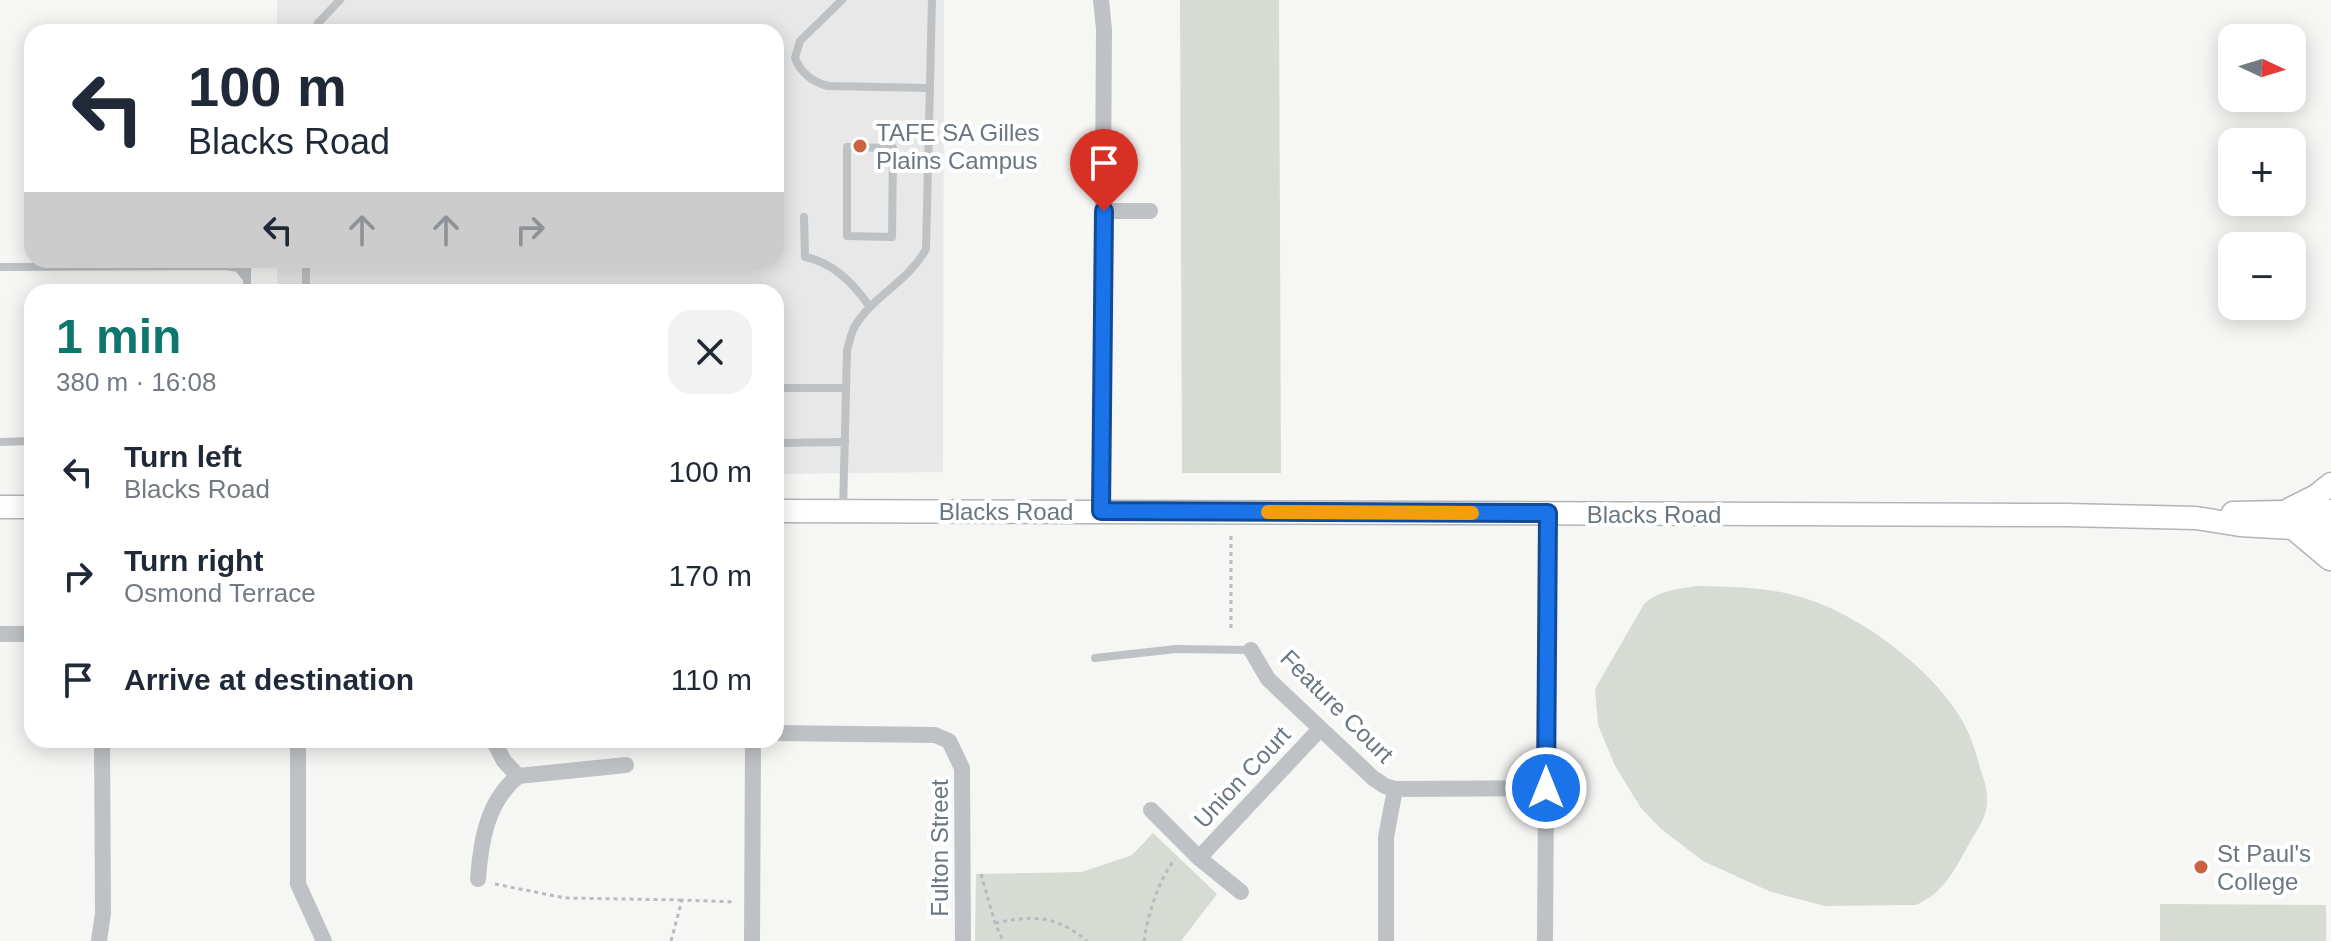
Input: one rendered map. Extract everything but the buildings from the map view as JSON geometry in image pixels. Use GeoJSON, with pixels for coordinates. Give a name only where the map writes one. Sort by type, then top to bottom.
{"type":"FeatureCollection","features":[{"type":"Feature","properties":{"kind":"highway"},"geometry":{"type":"LineString","coordinates":[[2292,520],[2331,556]]}},
{"type":"Feature","properties":{"kind":"street"},"geometry":{"type":"LineString","coordinates":[[1101,0],[1104,29],[1101,511]]}},
{"type":"Feature","properties":{"kind":"street"},"geometry":{"type":"LineString","coordinates":[[1104,211],[1150,211]]}},
{"type":"Feature","properties":{"kind":"street"},"geometry":{"type":"LineString","coordinates":[[2292,520],[2331,484]]}},
{"type":"Feature","properties":{"kind":"street"},"geometry":{"type":"LineString","coordinates":[[0,507],[24,507]]}},
{"type":"Feature","properties":{"kind":"street","name":"Blacks Road"},"geometry":{"type":"LineString","coordinates":[[784,511],[2066,515],[2196,518],[2240,525],[2292,520],[2331,511]]}},
{"type":"Feature","properties":{"kind":"street"},"geometry":{"type":"LineString","coordinates":[[1545,941],[1548,513]]}},
{"type":"Feature","properties":{"kind":"street","name":"Blacks Road"},"geometry":{"type":"LineString","coordinates":[[2292,520],[2331,530]]}},
{"type":"Feature","properties":{"kind":"street"},"geometry":{"type":"LineString","coordinates":[[0,634],[24,634]]}},
{"type":"Feature","properties":{"kind":"street","name":"Feature Court"},"geometry":{"type":"LineString","coordinates":[[1251,650],[1268,679],[1385,786],[1395,789],[1546,788]]}},
{"type":"Feature","properties":{"kind":"street","name":"Union Court"},"geometry":{"type":"LineString","coordinates":[[1199,858],[1320,729]]}},
{"type":"Feature","properties":{"kind":"street","name":"Fulton Street"},"geometry":{"type":"LineString","coordinates":[[784,733],[935,735],[949,741],[962,768],[963,941]]}},
{"type":"Feature","properties":{"kind":"street"},"geometry":{"type":"LineString","coordinates":[[99,941],[103,913],[102,748]]}},
{"type":"Feature","properties":{"kind":"street"},"geometry":{"type":"LineString","coordinates":[[298,748],[298,884],[324,941]]}},
{"type":"Feature","properties":{"kind":"street"},"geometry":{"type":"LineString","coordinates":[[497,748],[518,776]]}},
{"type":"Feature","properties":{"kind":"street"},"geometry":{"type":"LineString","coordinates":[[752,941],[753,748]]}},
{"type":"Feature","properties":{"kind":"street"},"geometry":{"type":"LineString","coordinates":[[486,881],[486,823],[504,788],[518,776],[626,765]]}},
{"type":"Feature","properties":{"kind":"street","name":"Feature Court"},"geometry":{"type":"LineString","coordinates":[[1386,941],[1386,837],[1395,789]]}},
{"type":"Feature","properties":{"kind":"street","name":"Union Court"},"geometry":{"type":"LineString","coordinates":[[1151,810],[1199,858],[1241,892]]}},
{"type":"Feature","properties":{"kind":"lane"},"geometry":{"type":"LineString","coordinates":[[318,24],[340,0]]}},
{"type":"Feature","properties":{"kind":"lane"},"geometry":{"type":"LineString","coordinates":[[842,0],[800,41],[795,58],[803,72],[816,83],[828,86],[930,88]]}},
{"type":"Feature","properties":{"kind":"lane"},"geometry":{"type":"LineString","coordinates":[[843,511],[847,351],[853,328],[870,307],[917,264],[926,249],[932,0]]}},
{"type":"Feature","properties":{"kind":"lane"},"geometry":{"type":"LineString","coordinates":[[847,147],[893,148],[893,161],[892,237],[847,236],[847,147]]}},
{"type":"Feature","properties":{"kind":"lane"},"geometry":{"type":"LineString","coordinates":[[893,161],[928,161]]}},
{"type":"Feature","properties":{"kind":"lane"},"geometry":{"type":"LineString","coordinates":[[804,217],[805,257],[824,263],[843,277],[870,307]]}},
{"type":"Feature","properties":{"kind":"lane"},"geometry":{"type":"LineString","coordinates":[[0,267],[24,267]]}},
{"type":"Feature","properties":{"kind":"lane"},"geometry":{"type":"LineString","coordinates":[[238,268],[247,279]]}},
{"type":"Feature","properties":{"kind":"lane"},"geometry":{"type":"LineString","coordinates":[[247,268],[247,284]]}},
{"type":"Feature","properties":{"kind":"lane"},"geometry":{"type":"LineString","coordinates":[[784,388],[846,388]]}},
{"type":"Feature","properties":{"kind":"lane"},"geometry":{"type":"LineString","coordinates":[[0,442],[24,441]]}},
{"type":"Feature","properties":{"kind":"lane"},"geometry":{"type":"LineString","coordinates":[[784,443],[845,442]]}},
{"type":"Feature","properties":{"kind":"lane"},"geometry":{"type":"LineString","coordinates":[[1095,658],[1176,649],[1251,650]]}},
{"type":"Feature","properties":{"kind":"path"},"geometry":{"type":"LineString","coordinates":[[1231,535],[1231,628]]}},
{"type":"Feature","properties":{"kind":"path"},"geometry":{"type":"LineString","coordinates":[[1144,941],[1157,894],[1177,856]]}},
{"type":"Feature","properties":{"kind":"path"},"geometry":{"type":"LineString","coordinates":[[981,874],[1003,941]]}},
{"type":"Feature","properties":{"kind":"path"},"geometry":{"type":"LineString","coordinates":[[486,881],[565,898],[735,902]]}},
{"type":"Feature","properties":{"kind":"path"},"geometry":{"type":"LineString","coordinates":[[671,941],[682,900]]}},
{"type":"Feature","properties":{"kind":"path"},"geometry":{"type":"LineString","coordinates":[[995,923],[1022,918],[1051,919],[1071,928],[1087,941]]}},
{"type":"Feature","properties":{"kind":"shaded area","name":"TAFE SA Gilles Plains Campus"},"geometry":{"type":"Polygon","coordinates":[[[277,0],[944,0],[943,472],[784,474],[784,284],[277,284],[277,268],[784,268],[784,24],[277,24],[277,0]]]}},
{"type":"Feature","properties":{"kind":"shaded area"},"geometry":{"type":"Polygon","coordinates":[[[1180,0],[1279,0],[1281,473],[1182,473],[1180,0]]]}},
{"type":"Feature","properties":{"kind":"shaded area"},"geometry":{"type":"Polygon","coordinates":[[[1698,586],[1781,592],[1829,607],[1895,648],[1934,683],[1950,703],[1973,744],[1987,804],[1981,824],[1948,879],[1926,900],[1916,905],[1825,906],[1771,892],[1703,861],[1660,828],[1641,808],[1615,766],[1598,725],[1595,689],[1644,604],[1663,593],[1698,586]]]}},
{"type":"Feature","properties":{"kind":"shaded area"},"geometry":{"type":"Polygon","coordinates":[[[1153,833],[1217,894],[1181,941],[975,941],[976,874],[1082,872],[1132,855],[1153,833]]]}},
{"type":"Feature","properties":{"kind":"shaded area"},"geometry":{"type":"Polygon","coordinates":[[[2160,904],[2326,905],[2326,941],[2160,941],[2160,904]]]}},
{"type":"Feature","properties":{"kind":"slow traffic"},"geometry":{"type":"LineString","coordinates":[[1268,512],[1472,513]]}},
{"type":"Feature","properties":{"kind":"place","name":"TAFE SA Gilles Plains Campus"},"geometry":{"type":"Point","coordinates":[860,146]}},
{"type":"Feature","properties":{"kind":"place","name":"St Paul's College"},"geometry":{"type":"Point","coordinates":[2201,867]}},
{"type":"Feature","properties":{"kind":"route"},"geometry":{"type":"LineString","coordinates":[[1104,211],[1101,511],[1548,513],[1546,788]]}}]}
